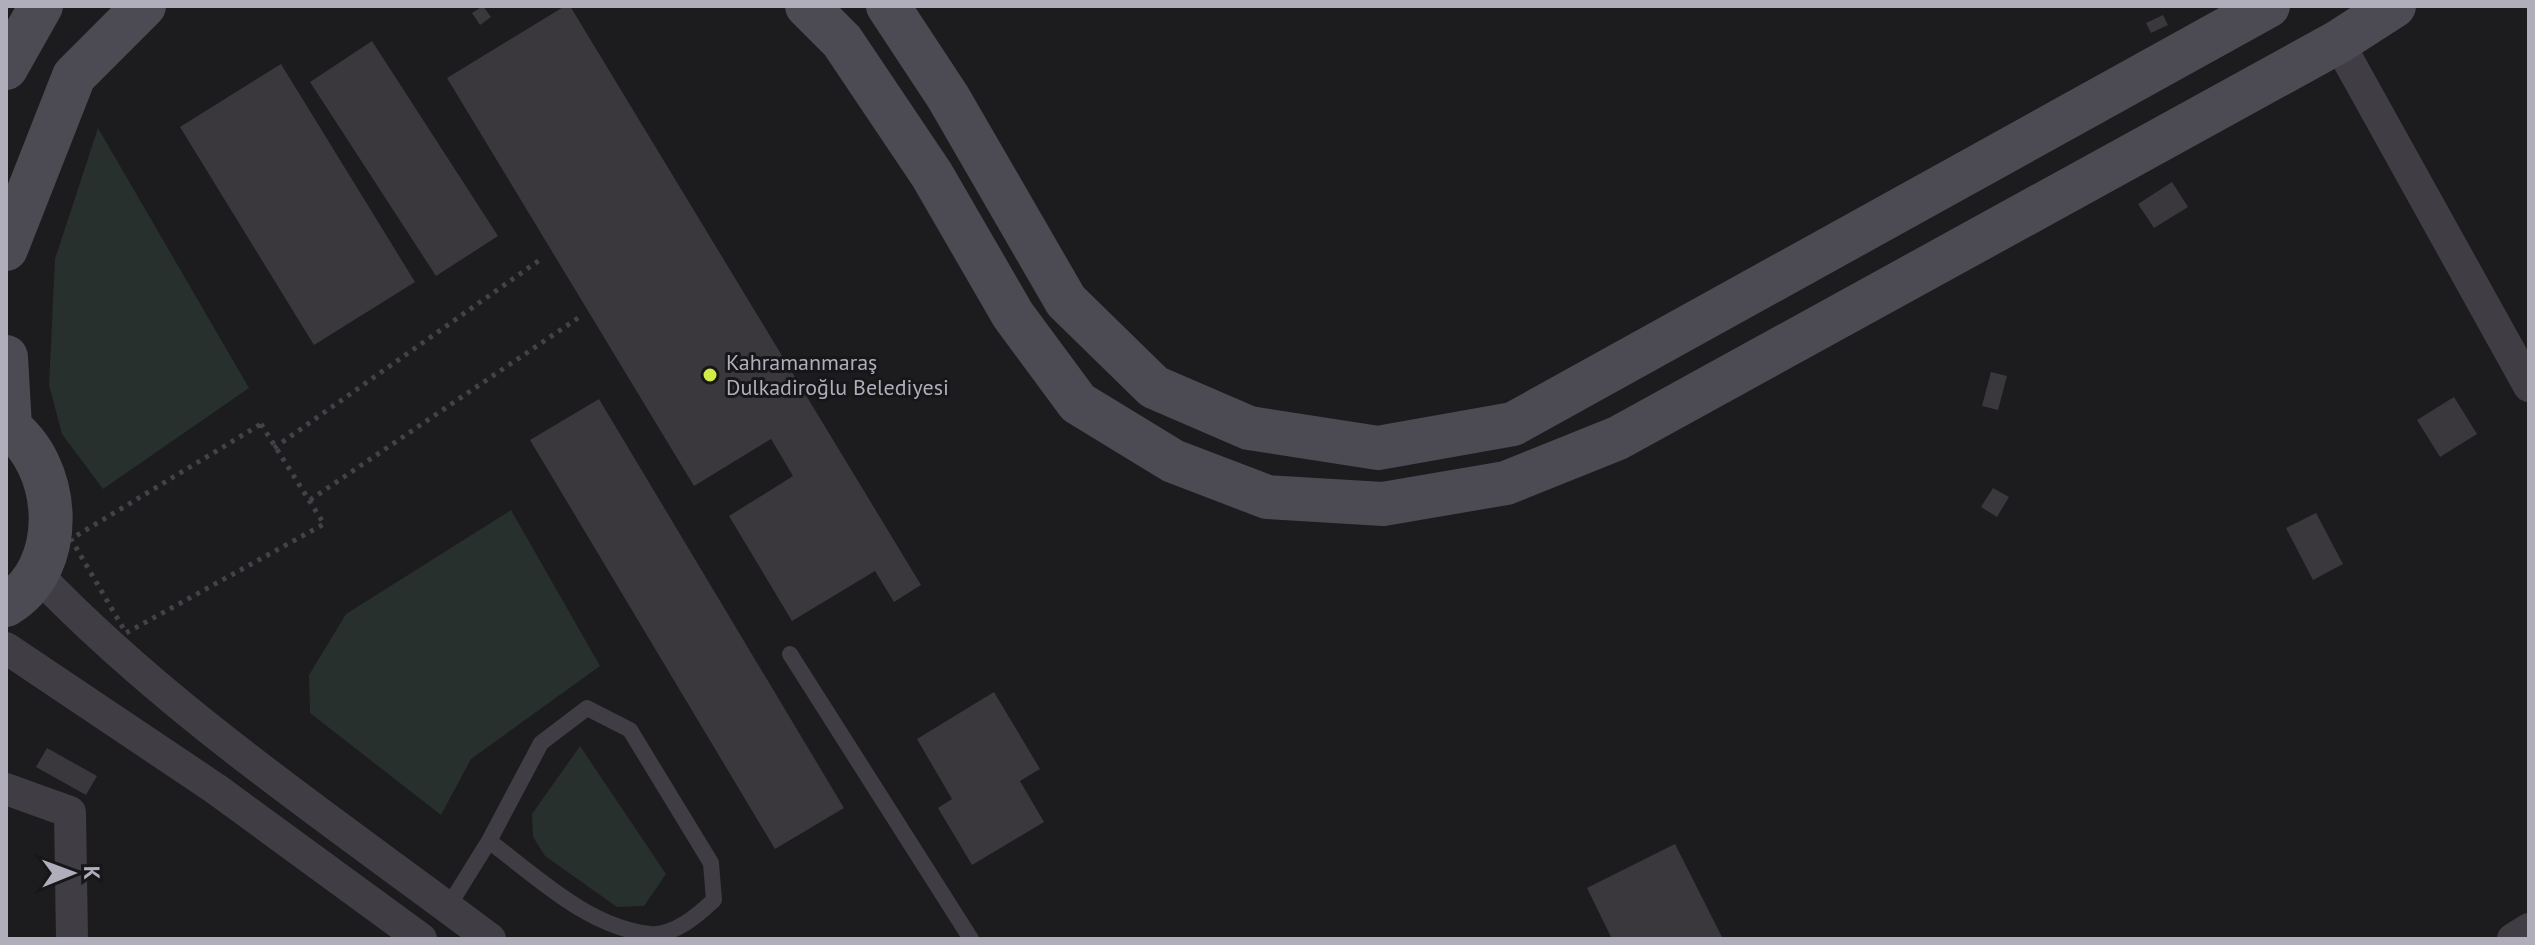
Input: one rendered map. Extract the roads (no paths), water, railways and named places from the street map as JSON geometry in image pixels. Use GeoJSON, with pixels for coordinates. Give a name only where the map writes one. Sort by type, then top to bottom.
{"type":"FeatureCollection","features":[{"type":"Feature","properties":{"kind":"street"},"geometry":{"type":"LineString","coordinates":[[6,68],[41,6]]}},
{"type":"Feature","properties":{"kind":"street"},"geometry":{"type":"LineString","coordinates":[[6,249],[74,76],[144,6]]}},
{"type":"Feature","properties":{"kind":"street"},"geometry":{"type":"LineString","coordinates":[[807,6],[842,41],[932,175],[1013,315],[1078,403],[1173,461],[1267,497],[1383,504],[1506,483],[1618,438],[2338,42],[2394,6]]}},
{"type":"Feature","properties":{"kind":"street"},"geometry":{"type":"LineString","coordinates":[[888,6],[948,97],[1066,301],[1154,387],[1249,428],[1378,448],[1513,424],[2268,6]]}},
{"type":"Feature","properties":{"kind":"street"},"geometry":{"type":"LineString","coordinates":[[2338,42],[2529,386]]}},
{"type":"Feature","properties":{"kind":"street"},"geometry":{"type":"LineString","coordinates":[[6,357],[8,426],[32,451],[46,480],[51,511],[48,543],[36,573],[6,605]]}},
{"type":"Feature","properties":{"kind":"street"},"geometry":{"type":"LineString","coordinates":[[36,573],[67,606],[191,714],[490,939]]}},
{"type":"Feature","properties":{"kind":"street"},"geometry":{"type":"LineString","coordinates":[[6,648],[216,789],[421,939]]}},
{"type":"Feature","properties":{"kind":"street"},"geometry":{"type":"LineString","coordinates":[[6,789],[70,812],[72,939]]}},
{"type":"Feature","properties":{"kind":"street"},"geometry":{"type":"LineString","coordinates":[[2513,939],[2529,929]]}},
{"type":"Feature","properties":{"kind":"lane"},"geometry":{"type":"LineString","coordinates":[[790,654],[971,939]]}},
{"type":"Feature","properties":{"kind":"lane"},"geometry":{"type":"LineString","coordinates":[[448,907],[489,841],[541,743],[587,708],[630,730],[711,863],[714,900],[692,921],[652,934],[589,915],[489,841]]}},
{"type":"Feature","properties":{"kind":"place","name":"Kahramanmaraş Dulkadiroğlu Belediyesi"},"geometry":{"type":"Point","coordinates":[710,375]}}]}
